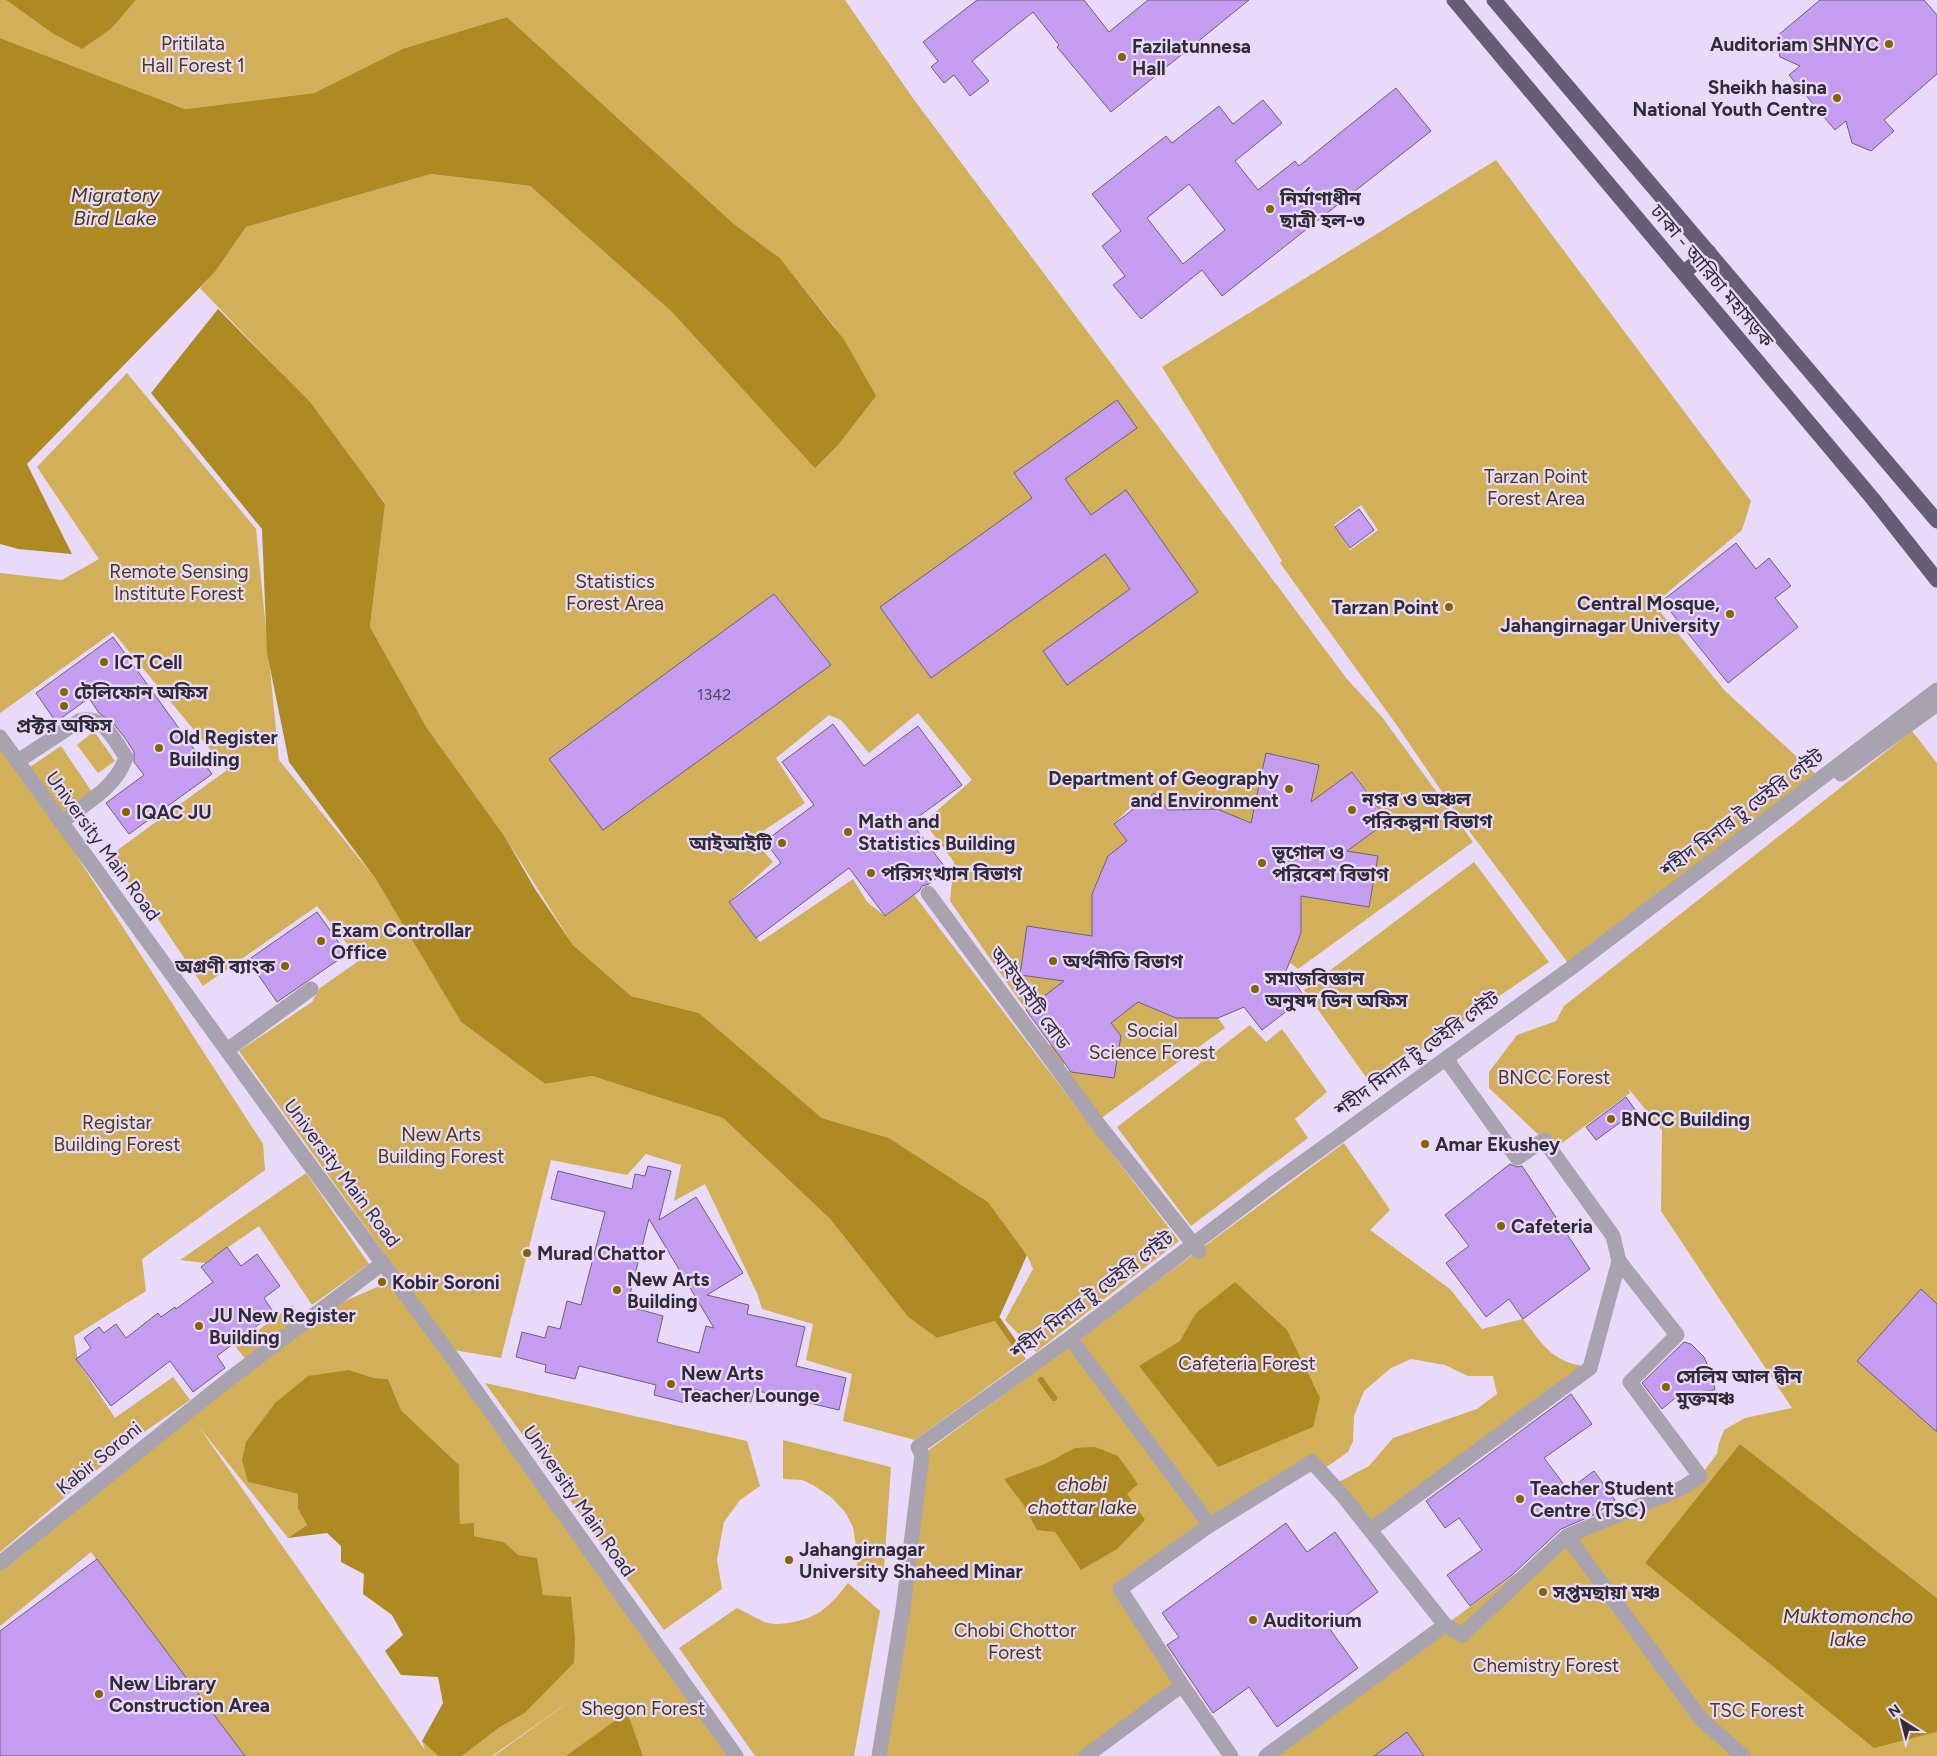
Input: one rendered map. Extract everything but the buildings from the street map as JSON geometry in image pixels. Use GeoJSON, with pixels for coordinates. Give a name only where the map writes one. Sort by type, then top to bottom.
{"type":"FeatureCollection","features":[{"type":"Feature","properties":{"kind":"highway","name":"ঢাকা - আরিচা মহাসড়ক"},"geometry":{"type":"LineString","coordinates":[[1454,0],[1867,491],[1937,580]]}},
{"type":"Feature","properties":{"kind":"highway","name":"ঢাকা - আরিচা মহাসড়ক"},"geometry":{"type":"LineString","coordinates":[[1494,0],[1937,521]]}},
{"type":"Feature","properties":{"kind":"highway"},"geometry":{"type":"LineString","coordinates":[[1683,272],[1709,252]]}},
{"type":"Feature","properties":{"kind":"street","name":"শহীদ মিনার টু ডেইরি গেইট"},"geometry":{"type":"LineString","coordinates":[[1573,971],[1937,690]]}},
{"type":"Feature","properties":{"kind":"street"},"geometry":{"type":"LineString","coordinates":[[1196,1248],[1374,1122],[1449,1062],[1937,704]]}},
{"type":"Feature","properties":{"kind":"street"},"geometry":{"type":"LineString","coordinates":[[18,762],[79,722],[89,718],[101,722],[126,757],[122,769],[112,782],[61,822]]}},
{"type":"Feature","properties":{"kind":"street","name":"University Main Road"},"geometry":{"type":"LineString","coordinates":[[0,737],[304,1157],[454,1360],[736,1756]]}},
{"type":"Feature","properties":{"kind":"street","name":"আইআইটি রোড"},"geometry":{"type":"LineString","coordinates":[[928,893],[1098,1124],[1196,1248]]}},
{"type":"Feature","properties":{"kind":"street"},"geometry":{"type":"LineString","coordinates":[[227,1050],[311,989]]}},
{"type":"Feature","properties":{"kind":"street","name":"শহীদ মিনার টু ডেইরি গেইট"},"geometry":{"type":"LineString","coordinates":[[879,1756],[903,1609],[920,1451],[1196,1248],[1274,1183],[1449,1062]]}},
{"type":"Feature","properties":{"kind":"street"},"geometry":{"type":"LineString","coordinates":[[1231,1756],[1182,1685],[1120,1589],[1210,1525],[1312,1462],[1344,1497],[1445,1625],[1462,1634],[1567,1536],[1684,1487],[1700,1476],[1630,1382],[1676,1335],[1619,1261],[1613,1236],[1544,1140],[1518,1158],[1449,1062]]}},
{"type":"Feature","properties":{"kind":"street"},"geometry":{"type":"LineString","coordinates":[[1370,1530],[1590,1368],[1619,1261]]}},
{"type":"Feature","properties":{"kind":"street","name":"Kabir Soroni"},"geometry":{"type":"LineString","coordinates":[[0,1563],[221,1379],[383,1263]]}},
{"type":"Feature","properties":{"kind":"street"},"geometry":{"type":"LineString","coordinates":[[1072,1341],[1210,1525]]}},
{"type":"Feature","properties":{"kind":"street"},"geometry":{"type":"LineString","coordinates":[[1567,1536],[1701,1719],[1743,1756]]}},
{"type":"Feature","properties":{"kind":"street"},"geometry":{"type":"LineString","coordinates":[[1266,1756],[1445,1625]]}},
{"type":"Feature","properties":{"kind":"street"},"geometry":{"type":"LineString","coordinates":[[1086,1756],[1182,1685]]}},
{"type":"Feature","properties":{"kind":"green space","name":"Statistics Forest Area"},"geometry":{"type":"Polygon","coordinates":[[[0,0],[6,0],[52,33],[112,28],[136,0],[845,0],[912,97],[1347,679],[1382,717],[1473,842],[1298,969],[1289,962],[1301,933],[1301,892],[1328,900],[1369,907],[1378,856],[1347,851],[1388,821],[1353,772],[1311,802],[1319,765],[1266,754],[1266,837],[1168,812],[1154,793],[1139,798],[1114,824],[1127,841],[1108,856],[1092,894],[1092,936],[1075,973],[1081,934],[1027,926],[1020,974],[1064,981],[1026,1010],[950,901],[954,862],[924,822],[972,780],[918,713],[869,753],[841,720],[829,715],[776,758],[805,803],[760,833],[763,851],[773,862],[729,902],[760,942],[853,879],[867,902],[885,916],[914,895],[1179,1241],[1036,1352],[1005,1320],[1033,1269],[1027,1255],[988,1202],[889,1138],[822,1118],[699,1013],[631,996],[573,945],[505,837],[427,728],[370,627],[385,503],[282,374],[200,288],[215,272],[246,227],[431,174],[530,186],[673,313],[875,396],[834,326],[780,258],[734,224],[507,17],[402,49],[314,93],[185,109],[0,38],[0,0]]]}},
{"type":"Feature","properties":{"kind":"green space","name":"Tarzan Point Forest Area"},"geometry":{"type":"Polygon","coordinates":[[[1496,160],[1751,501],[1742,530],[1654,604],[1725,691],[1820,778],[1571,967],[1461,820],[1398,727],[1280,563],[1282,561],[1162,367],[1496,160]],[[1361,505],[1334,525],[1350,550],[1378,530],[1361,505]]]}},
{"type":"Feature","properties":{"kind":"green space"},"geometry":{"type":"Polygon","coordinates":[[[127,373],[256,529],[279,760],[375,878],[461,1022],[545,1084],[592,1076],[723,1118],[830,1219],[908,1317],[937,1338],[998,1320],[1026,1359],[915,1440],[843,1421],[852,1374],[806,1360],[813,1324],[762,1309],[757,1293],[705,1184],[674,1201],[681,1165],[646,1154],[627,1175],[551,1160],[501,1358],[454,1350],[239,1051],[312,1002],[320,988],[360,960],[317,906],[203,986],[154,913],[108,857],[227,770],[113,632],[0,713],[0,573],[62,580],[99,559],[37,467],[127,373]]]}},
{"type":"Feature","properties":{"kind":"green space"},"geometry":{"type":"Polygon","coordinates":[[[94,731],[115,761],[98,773],[77,745],[94,731]]]}},
{"type":"Feature","properties":{"kind":"green space"},"geometry":{"type":"Polygon","coordinates":[[[1912,731],[1937,763],[1937,1598],[1740,1444],[1874,1747],[1937,1732],[1937,1756],[1266,1756],[1567,1536],[1700,1476],[1717,1454],[1724,1430],[1745,1418],[1792,1408],[1661,1211],[1662,1130],[1628,1088],[1630,1093],[1551,1151],[1544,1140],[1489,1088],[1489,1072],[1517,1035],[1556,1021],[1564,1006],[1912,731]]]}},
{"type":"Feature","properties":{"kind":"green space","name":"Registar Building Forest"},"geometry":{"type":"Polygon","coordinates":[[[0,737],[263,1144],[265,1170],[142,1259],[146,1291],[74,1336],[78,1362],[115,1418],[173,1377],[190,1400],[130,1442],[0,1552],[0,737]]]}},
{"type":"Feature","properties":{"kind":"green space"},"geometry":{"type":"Polygon","coordinates":[[[61,746],[92,792],[60,813],[30,767],[61,746]]]}},
{"type":"Feature","properties":{"kind":"green space"},"geometry":{"type":"Polygon","coordinates":[[[1474,862],[1549,962],[1371,1084],[1304,990],[1474,862]]]}},
{"type":"Feature","properties":{"kind":"green space","name":"Social Science Forest"},"geometry":{"type":"Polygon","coordinates":[[[1138,1002],[1176,1018],[1218,1018],[1225,1028],[1096,1122],[1043,1050],[1069,1030],[1063,1070],[1114,1078],[1121,1036],[1111,1023],[1138,1002]]]}},
{"type":"Feature","properties":{"kind":"green space"},"geometry":{"type":"Polygon","coordinates":[[[1250,1025],[1266,1042],[1282,1029],[1327,1092],[1295,1119],[1308,1138],[1191,1226],[1117,1127],[1250,1025]]]}},
{"type":"Feature","properties":{"kind":"green space"},"geometry":{"type":"Polygon","coordinates":[[[1344,1143],[1390,1210],[1370,1230],[1450,1289],[1482,1329],[1523,1319],[1550,1352],[1566,1361],[1590,1368],[1367,1525],[1333,1485],[1369,1466],[1393,1438],[1477,1409],[1497,1394],[1493,1376],[1468,1376],[1445,1365],[1411,1359],[1391,1368],[1364,1391],[1354,1416],[1353,1441],[1348,1452],[1321,1471],[1312,1463],[1120,1589],[1182,1685],[1085,1756],[879,1756],[922,1455],[1344,1143]]]}},
{"type":"Feature","properties":{"kind":"green space"},"geometry":{"type":"Polygon","coordinates":[[[306,1173],[369,1264],[312,1305],[259,1226],[205,1263],[180,1260],[306,1173]]]}},
{"type":"Feature","properties":{"kind":"green space","name":"Shegon Forest"},"geometry":{"type":"Polygon","coordinates":[[[393,1280],[736,1756],[494,1756],[581,1693],[492,1756],[462,1756],[500,1727],[525,1713],[574,1663],[574,1653],[543,1595],[536,1558],[518,1556],[504,1542],[474,1536],[460,1524],[459,1465],[401,1410],[388,1379],[374,1378],[349,1370],[248,1482],[298,1494],[298,1509],[307,1525],[288,1538],[199,1427],[425,1750],[422,1741],[438,1756],[244,1756],[91,1552],[0,1626],[0,1563],[318,1313],[393,1280]]]}},
{"type":"Feature","properties":{"kind":"green space"},"geometry":{"type":"Polygon","coordinates":[[[292,1305],[302,1318],[246,1360],[236,1347],[292,1305]]]}},
{"type":"Feature","properties":{"kind":"green space"},"geometry":{"type":"Polygon","coordinates":[[[485,1383],[747,1441],[760,1486],[740,1500],[724,1522],[717,1560],[722,1589],[664,1630],[485,1383]]]}},
{"type":"Feature","properties":{"kind":"green space"},"geometry":{"type":"Polygon","coordinates":[[[783,1440],[891,1467],[883,1583],[857,1569],[857,1552],[853,1527],[845,1512],[831,1497],[802,1480],[783,1479],[783,1440]]]}},
{"type":"Feature","properties":{"kind":"green space"},"geometry":{"type":"Polygon","coordinates":[[[848,1583],[880,1611],[854,1756],[755,1756],[679,1648],[737,1608],[771,1624],[788,1623],[808,1618],[829,1605],[848,1583]]]}},
{"type":"Feature","properties":{"kind":"water"},"geometry":{"type":"Polygon","coordinates":[[[6,0],[136,0],[112,28],[82,49],[52,33],[6,0]]]}},
{"type":"Feature","properties":{"kind":"water","name":"Migratory Bird Lake"},"geometry":{"type":"Polygon","coordinates":[[[507,17],[734,224],[780,258],[845,341],[876,396],[838,445],[815,468],[673,313],[530,186],[431,174],[246,227],[215,272],[27,464],[72,554],[18,549],[0,544],[0,38],[185,109],[314,93],[402,49],[507,17]]]}},
{"type":"Feature","properties":{"kind":"water"},"geometry":{"type":"Polygon","coordinates":[[[218,309],[310,402],[385,504],[370,627],[427,728],[505,837],[535,889],[573,945],[631,996],[699,1013],[822,1118],[889,1138],[988,1202],[1027,1255],[998,1320],[937,1338],[908,1317],[830,1219],[723,1118],[592,1076],[545,1084],[461,1022],[375,878],[289,762],[267,653],[262,529],[151,393],[218,309]]]}},
{"type":"Feature","properties":{"kind":"water"},"geometry":{"type":"Polygon","coordinates":[[[1235,1282],[1287,1330],[1320,1398],[1313,1427],[1218,1467],[1139,1366],[1180,1341],[1196,1313],[1235,1282]]]}},
{"type":"Feature","properties":{"kind":"water"},"geometry":{"type":"Polygon","coordinates":[[[349,1370],[374,1378],[388,1379],[401,1410],[459,1465],[460,1524],[474,1523],[474,1536],[504,1542],[518,1555],[537,1558],[543,1595],[571,1597],[575,1639],[574,1663],[525,1713],[500,1727],[462,1756],[438,1756],[422,1741],[443,1703],[438,1677],[401,1675],[385,1651],[403,1635],[392,1615],[363,1594],[364,1574],[341,1562],[341,1546],[327,1533],[288,1538],[307,1525],[298,1509],[298,1494],[248,1482],[242,1460],[246,1442],[275,1403],[308,1376],[349,1370]]]}},
{"type":"Feature","properties":{"kind":"water","name":"Muktomoncho lake"},"geometry":{"type":"Polygon","coordinates":[[[1740,1444],[1937,1598],[1937,1732],[1874,1748],[1645,1563],[1740,1444]]]}},
{"type":"Feature","properties":{"kind":"water","name":"chobi chottar lake"},"geometry":{"type":"Polygon","coordinates":[[[1095,1447],[1118,1456],[1138,1484],[1127,1494],[1145,1520],[1117,1549],[1081,1570],[1055,1532],[1037,1530],[1023,1504],[1004,1479],[1045,1464],[1075,1448],[1095,1447]]]}},
{"type":"Feature","properties":{"kind":"water"},"geometry":{"type":"Polygon","coordinates":[[[627,1712],[643,1756],[566,1756],[627,1712]]]}},
{"type":"Feature","properties":{"kind":"waterway"},"geometry":{"type":"LineString","coordinates":[[998,1320],[1014,1343]]}},
{"type":"Feature","properties":{"kind":"waterway"},"geometry":{"type":"LineString","coordinates":[[1041,1380],[1054,1398]]}},
{"type":"Feature","properties":{"kind":"place","name":"Auditoriam SHNYC"},"geometry":{"type":"Point","coordinates":[1889,44]}},
{"type":"Feature","properties":{"kind":"place","name":"Fazilatunnesa Hall"},"geometry":{"type":"Point","coordinates":[1122,57]}},
{"type":"Feature","properties":{"kind":"place","name":"Sheikh hasina National Youth Centre"},"geometry":{"type":"Point","coordinates":[1837,98]}},
{"type":"Feature","properties":{"kind":"place","name":"নির্মাণাধীন ছাত্রী হল-৩"},"geometry":{"type":"Point","coordinates":[1270,209]}},
{"type":"Feature","properties":{"kind":"place","name":"Tarzan Point"},"geometry":{"type":"Point","coordinates":[1449,607]}},
{"type":"Feature","properties":{"kind":"place","name":"Central Mosque, Jahangirnagar University"},"geometry":{"type":"Point","coordinates":[1730,614]}},
{"type":"Feature","properties":{"kind":"place","name":"ICT Cell"},"geometry":{"type":"Point","coordinates":[104,662]}},
{"type":"Feature","properties":{"kind":"place","name":"টেলিফোন অফিস"},"geometry":{"type":"Point","coordinates":[64,692]}},
{"type":"Feature","properties":{"kind":"place","name":"প্রক্টর অফিস"},"geometry":{"type":"Point","coordinates":[64,706]}},
{"type":"Feature","properties":{"kind":"place","name":"Old Register Building"},"geometry":{"type":"Point","coordinates":[159,748]}},
{"type":"Feature","properties":{"kind":"place","name":"Department of Geography and Environment"},"geometry":{"type":"Point","coordinates":[1289,789]}},
{"type":"Feature","properties":{"kind":"place","name":"নগর ও অঞ্চল পরিকল্পনা বিভাগ"},"geometry":{"type":"Point","coordinates":[1352,810]}},
{"type":"Feature","properties":{"kind":"place","name":"IQAC JU"},"geometry":{"type":"Point","coordinates":[126,812]}},
{"type":"Feature","properties":{"kind":"place","name":"Math and Statistics Building"},"geometry":{"type":"Point","coordinates":[848,832]}},
{"type":"Feature","properties":{"kind":"place","name":"আইআইটি"},"geometry":{"type":"Point","coordinates":[782,843]}},
{"type":"Feature","properties":{"kind":"place","name":"ভূগোল ও পরিবেশ বিভাগ"},"geometry":{"type":"Point","coordinates":[1262,863]}},
{"type":"Feature","properties":{"kind":"place","name":"পরিসংখ্যান বিভাগ"},"geometry":{"type":"Point","coordinates":[871,873]}},
{"type":"Feature","properties":{"kind":"place","name":"Exam Controllar Office"},"geometry":{"type":"Point","coordinates":[321,941]}},
{"type":"Feature","properties":{"kind":"place","name":"অর্থনীতি বিভাগ"},"geometry":{"type":"Point","coordinates":[1053,961]}},
{"type":"Feature","properties":{"kind":"place","name":"অগ্রণী ব্যাংক"},"geometry":{"type":"Point","coordinates":[285,966]}},
{"type":"Feature","properties":{"kind":"place","name":"সমাজবিজ্ঞান অনুষদ ডিন অফিস"},"geometry":{"type":"Point","coordinates":[1255,989]}},
{"type":"Feature","properties":{"kind":"place","name":"BNCC Building"},"geometry":{"type":"Point","coordinates":[1611,1119]}},
{"type":"Feature","properties":{"kind":"place","name":"Amar Ekushey"},"geometry":{"type":"Point","coordinates":[1425,1144]}},
{"type":"Feature","properties":{"kind":"place","name":"Cafeteria"},"geometry":{"type":"Point","coordinates":[1501,1226]}},
{"type":"Feature","properties":{"kind":"place","name":"Murad Chattor"},"geometry":{"type":"Point","coordinates":[527,1253]}},
{"type":"Feature","properties":{"kind":"place","name":"Kobir Soroni"},"geometry":{"type":"Point","coordinates":[382,1282]}},
{"type":"Feature","properties":{"kind":"place","name":"New Arts Building"},"geometry":{"type":"Point","coordinates":[617,1290]}},
{"type":"Feature","properties":{"kind":"place","name":"JU New Register Building"},"geometry":{"type":"Point","coordinates":[199,1326]}},
{"type":"Feature","properties":{"kind":"place","name":"New Arts Teacher Lounge"},"geometry":{"type":"Point","coordinates":[671,1384]}},
{"type":"Feature","properties":{"kind":"place","name":"সেলিম আল দ্বীন মুক্তমঞ্চ"},"geometry":{"type":"Point","coordinates":[1666,1387]}},
{"type":"Feature","properties":{"kind":"place","name":"Teacher Student Centre (TSC)"},"geometry":{"type":"Point","coordinates":[1520,1499]}},
{"type":"Feature","properties":{"kind":"place","name":"Jahangirnagar University Shaheed Minar"},"geometry":{"type":"Point","coordinates":[789,1560]}},
{"type":"Feature","properties":{"kind":"place","name":"সপ্তমছায়া মঞ্চ"},"geometry":{"type":"Point","coordinates":[1543,1592]}},
{"type":"Feature","properties":{"kind":"place","name":"Auditorium"},"geometry":{"type":"Point","coordinates":[1253,1620]}},
{"type":"Feature","properties":{"kind":"place","name":"New Library Construction Area"},"geometry":{"type":"Point","coordinates":[99,1694]}},
{"type":"Feature","properties":{"kind":"park label","name":"Pritilata Hall Forest 1"},"geometry":{"type":"Point","coordinates":[193,54]}},
{"type":"Feature","properties":{"kind":"park label","name":"Remote Sensing Institute Forest"},"geometry":{"type":"Point","coordinates":[179,582]}},
{"type":"Feature","properties":{"kind":"park label","name":"BNCC Forest"},"geometry":{"type":"Point","coordinates":[1554,1077]}},
{"type":"Feature","properties":{"kind":"park label","name":"New Arts Building Forest"},"geometry":{"type":"Point","coordinates":[441,1145]}},
{"type":"Feature","properties":{"kind":"park label","name":"Cafeteria Forest"},"geometry":{"type":"Point","coordinates":[1247,1363]}},
{"type":"Feature","properties":{"kind":"park label","name":"Chobi Chottor Forest"},"geometry":{"type":"Point","coordinates":[1015,1641]}},
{"type":"Feature","properties":{"kind":"park label","name":"Chemistry Forest"},"geometry":{"type":"Point","coordinates":[1546,1665]}},
{"type":"Feature","properties":{"kind":"park label","name":"TSC Forest"},"geometry":{"type":"Point","coordinates":[1757,1710]}}]}
